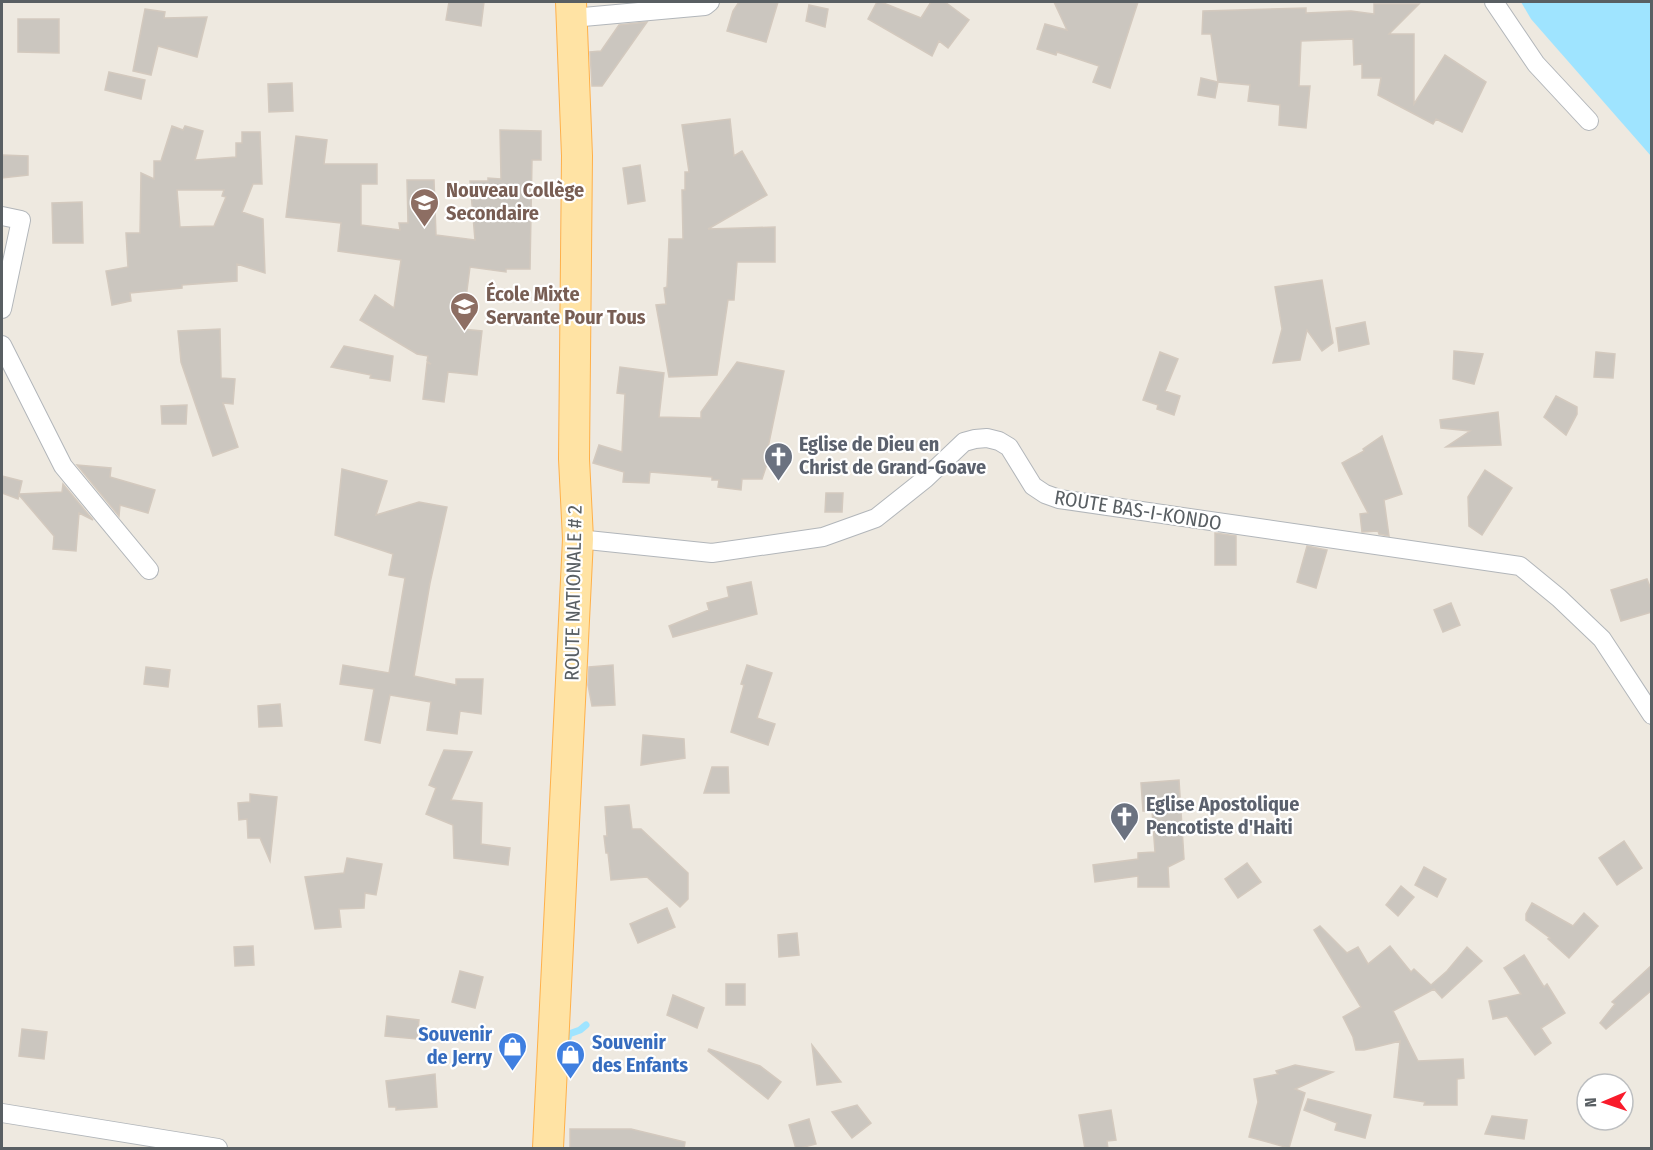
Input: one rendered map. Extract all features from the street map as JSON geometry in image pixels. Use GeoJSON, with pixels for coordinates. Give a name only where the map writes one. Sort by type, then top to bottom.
{"type":"FeatureCollection","features":[{"type":"Feature","properties":{"kind":"main road","name":"ROUTE NATIONALE # 2"},"geometry":{"type":"LineString","coordinates":[[548,1149],[578,539],[574,459],[577,156],[572,10]]}},
{"type":"Feature","properties":{"kind":"street"},"geometry":{"type":"LineString","coordinates":[[572,10],[705,6],[711,2]]}},
{"type":"Feature","properties":{"kind":"street"},"geometry":{"type":"LineString","coordinates":[[1494,2],[1536,64],[1589,121]]}},
{"type":"Feature","properties":{"kind":"street"},"geometry":{"type":"LineString","coordinates":[[2,216],[21,220],[2,309]]}},
{"type":"Feature","properties":{"kind":"street"},"geometry":{"type":"LineString","coordinates":[[2,345],[63,466],[149,570]]}},
{"type":"Feature","properties":{"kind":"street","name":"ROUTE BAS-I-KONDO"},"geometry":{"type":"LineString","coordinates":[[578,539],[712,553],[823,537],[876,519],[925,479],[964,442],[987,438],[1009,447],[1033,486],[1059,499],[1520,566],[1559,598],[1602,639],[1652,714]]}},
{"type":"Feature","properties":{"kind":"street"},"geometry":{"type":"LineString","coordinates":[[2,1113],[218,1149]]}},
{"type":"Feature","properties":{"kind":"water"},"geometry":{"type":"Polygon","coordinates":[[[1521,2],[1651,2],[1651,156],[1531,19],[1521,2]]]}},
{"type":"Feature","properties":{"kind":"building"},"geometry":{"type":"Polygon","coordinates":[[[449,2],[484,2],[481,26],[446,20],[449,2]]]}},
{"type":"Feature","properties":{"kind":"building"},"geometry":{"type":"Polygon","coordinates":[[[739,2],[778,2],[766,42],[727,31],[733,11],[739,2]]]}},
{"type":"Feature","properties":{"kind":"building"},"geometry":{"type":"Polygon","coordinates":[[[877,2],[921,18],[931,2],[945,2],[969,20],[948,48],[939,41],[932,56],[868,19],[877,2]]]}},
{"type":"Feature","properties":{"kind":"building"},"geometry":{"type":"Polygon","coordinates":[[[1054,2],[1138,2],[1110,88],[1093,82],[1099,66],[1057,52],[1056,55],[1037,49],[1045,24],[1067,30],[1054,2]]]}},
{"type":"Feature","properties":{"kind":"building"},"geometry":{"type":"Polygon","coordinates":[[[1374,4],[1419,4],[1389,34],[1414,34],[1414,104],[1445,55],[1486,82],[1462,132],[1436,119],[1433,124],[1378,95],[1381,78],[1362,78],[1362,64],[1354,65],[1353,39],[1301,41],[1299,86],[1310,86],[1306,128],[1279,125],[1280,105],[1248,101],[1250,85],[1218,82],[1211,34],[1202,34],[1203,11],[1306,8],[1306,13],[1351,11],[1374,14],[1374,4]]]}},
{"type":"Feature","properties":{"kind":"building"},"geometry":{"type":"Polygon","coordinates":[[[809,5],[828,9],[825,27],[806,21],[809,5]]]}},
{"type":"Feature","properties":{"kind":"building"},"geometry":{"type":"Polygon","coordinates":[[[145,9],[165,12],[164,18],[207,17],[197,57],[158,46],[151,75],[133,71],[145,9]]]}},
{"type":"Feature","properties":{"kind":"building"},"geometry":{"type":"Polygon","coordinates":[[[18,19],[59,19],[59,53],[18,52],[18,19]]]}},
{"type":"Feature","properties":{"kind":"building"},"geometry":{"type":"Polygon","coordinates":[[[647,22],[602,86],[592,86],[590,52],[601,51],[619,25],[647,22]]]}},
{"type":"Feature","properties":{"kind":"building"},"geometry":{"type":"Polygon","coordinates":[[[109,72],[145,80],[141,99],[105,90],[109,72]]]}},
{"type":"Feature","properties":{"kind":"building"},"geometry":{"type":"Polygon","coordinates":[[[1201,78],[1218,82],[1215,98],[1198,95],[1201,78]]]}},
{"type":"Feature","properties":{"kind":"building"},"geometry":{"type":"Polygon","coordinates":[[[292,83],[293,111],[269,112],[268,84],[292,83]]]}},
{"type":"Feature","properties":{"kind":"building"},"geometry":{"type":"Polygon","coordinates":[[[730,119],[734,156],[742,151],[767,195],[708,229],[775,227],[775,262],[737,262],[734,300],[728,300],[717,375],[669,377],[656,305],[666,304],[664,288],[667,287],[669,239],[683,239],[682,190],[685,190],[685,172],[689,172],[682,125],[730,119]]]}},
{"type":"Feature","properties":{"kind":"building"},"geometry":{"type":"Polygon","coordinates":[[[172,126],[183,130],[185,126],[203,131],[195,160],[236,157],[236,143],[242,143],[242,132],[260,132],[262,184],[253,184],[242,212],[263,219],[265,273],[237,264],[237,281],[182,285],[182,288],[130,293],[131,301],[112,305],[106,271],[128,267],[126,233],[140,233],[141,173],[154,179],[154,161],[161,161],[172,126]],[[177,190],[180,227],[214,226],[226,197],[222,196],[224,190],[177,190]]]}},
{"type":"Feature","properties":{"kind":"building"},"geometry":{"type":"Polygon","coordinates":[[[500,130],[541,131],[541,160],[532,160],[530,269],[506,269],[506,272],[470,267],[462,329],[482,331],[477,375],[448,372],[444,402],[423,399],[427,363],[431,364],[427,361],[428,356],[417,354],[360,320],[375,295],[394,308],[401,260],[338,251],[341,223],[286,217],[296,136],[327,140],[324,164],[377,164],[377,184],[361,184],[361,225],[400,230],[399,223],[408,223],[407,180],[434,180],[436,235],[475,240],[470,181],[488,181],[488,178],[501,179],[500,130]]]}},
{"type":"Feature","properties":{"kind":"building"},"geometry":{"type":"Polygon","coordinates":[[[2,155],[28,156],[28,175],[2,178],[2,155]]]}},
{"type":"Feature","properties":{"kind":"building"},"geometry":{"type":"Polygon","coordinates":[[[640,165],[645,201],[628,204],[623,168],[640,165]]]}},
{"type":"Feature","properties":{"kind":"building"},"geometry":{"type":"Polygon","coordinates":[[[82,202],[83,243],[53,243],[52,203],[82,202]]]}},
{"type":"Feature","properties":{"kind":"building"},"geometry":{"type":"Polygon","coordinates":[[[1322,280],[1333,343],[1322,351],[1307,330],[1300,360],[1273,363],[1282,329],[1275,287],[1322,280]]]}},
{"type":"Feature","properties":{"kind":"building"},"geometry":{"type":"Polygon","coordinates":[[[1365,322],[1369,344],[1339,351],[1336,328],[1365,322]]]}},
{"type":"Feature","properties":{"kind":"building"},"geometry":{"type":"Polygon","coordinates":[[[220,329],[221,378],[235,379],[233,404],[223,403],[238,447],[213,456],[181,362],[178,331],[220,329]]]}},
{"type":"Feature","properties":{"kind":"building"},"geometry":{"type":"Polygon","coordinates":[[[344,346],[393,356],[390,381],[331,367],[344,346]]]}},
{"type":"Feature","properties":{"kind":"building"},"geometry":{"type":"Polygon","coordinates":[[[1454,351],[1483,354],[1474,384],[1453,379],[1454,351]]]}},
{"type":"Feature","properties":{"kind":"building"},"geometry":{"type":"Polygon","coordinates":[[[1160,352],[1178,359],[1165,391],[1180,396],[1174,415],[1157,409],[1158,405],[1143,400],[1160,352]]]}},
{"type":"Feature","properties":{"kind":"building"},"geometry":{"type":"Polygon","coordinates":[[[1596,352],[1615,354],[1613,378],[1594,377],[1596,352]]]}},
{"type":"Feature","properties":{"kind":"building"},"geometry":{"type":"Polygon","coordinates":[[[737,362],[784,371],[766,457],[769,458],[762,479],[742,479],[741,490],[718,487],[719,480],[712,480],[712,477],[650,472],[649,483],[623,482],[624,472],[593,463],[599,445],[622,452],[625,394],[617,393],[620,367],[664,373],[659,417],[701,418],[701,412],[737,362]]]}},
{"type":"Feature","properties":{"kind":"building"},"geometry":{"type":"Polygon","coordinates":[[[1556,396],[1577,407],[1577,414],[1566,435],[1544,417],[1556,396]]]}},
{"type":"Feature","properties":{"kind":"building"},"geometry":{"type":"Polygon","coordinates":[[[187,405],[186,424],[162,424],[161,406],[187,405]]]}},
{"type":"Feature","properties":{"kind":"building"},"geometry":{"type":"Polygon","coordinates":[[[1498,412],[1501,445],[1446,447],[1470,431],[1441,428],[1440,420],[1498,412]]]}},
{"type":"Feature","properties":{"kind":"building"},"geometry":{"type":"Polygon","coordinates":[[[1382,436],[1402,494],[1384,500],[1389,536],[1379,534],[1378,531],[1362,532],[1360,514],[1368,513],[1342,463],[1364,451],[1363,449],[1382,436]]]}},
{"type":"Feature","properties":{"kind":"building"},"geometry":{"type":"Polygon","coordinates":[[[77,465],[111,468],[110,477],[155,490],[148,513],[120,505],[119,516],[77,465]]]}},
{"type":"Feature","properties":{"kind":"building"},"geometry":{"type":"Polygon","coordinates":[[[342,469],[387,481],[376,515],[419,502],[447,507],[430,583],[414,676],[456,685],[456,679],[483,679],[481,714],[460,711],[457,734],[427,730],[431,702],[390,695],[380,743],[365,740],[374,689],[340,684],[343,665],[389,673],[405,578],[389,575],[393,554],[335,535],[342,469]]]}},
{"type":"Feature","properties":{"kind":"building"},"geometry":{"type":"Polygon","coordinates":[[[1485,470],[1512,488],[1482,535],[1469,526],[1468,497],[1485,470]]]}},
{"type":"Feature","properties":{"kind":"building"},"geometry":{"type":"Polygon","coordinates":[[[2,476],[22,481],[19,494],[62,492],[63,484],[93,520],[79,513],[76,551],[53,549],[54,536],[19,495],[18,499],[2,493],[2,476]]]}},
{"type":"Feature","properties":{"kind":"building"},"geometry":{"type":"Polygon","coordinates":[[[826,493],[843,493],[842,512],[825,512],[826,493]]]}},
{"type":"Feature","properties":{"kind":"building"},"geometry":{"type":"Polygon","coordinates":[[[1215,533],[1236,536],[1236,565],[1215,565],[1215,533]]]}},
{"type":"Feature","properties":{"kind":"building"},"geometry":{"type":"Polygon","coordinates":[[[1307,546],[1327,550],[1316,588],[1297,582],[1307,546]]]}},
{"type":"Feature","properties":{"kind":"building"},"geometry":{"type":"Polygon","coordinates":[[[1647,579],[1652,592],[1652,612],[1621,621],[1611,590],[1647,579]]]}},
{"type":"Feature","properties":{"kind":"building"},"geometry":{"type":"Polygon","coordinates":[[[751,582],[757,614],[673,637],[669,626],[709,610],[707,603],[729,597],[727,587],[751,582]]]}},
{"type":"Feature","properties":{"kind":"building"},"geometry":{"type":"Polygon","coordinates":[[[1451,603],[1460,625],[1443,632],[1434,610],[1451,603]]]}},
{"type":"Feature","properties":{"kind":"building"},"geometry":{"type":"Polygon","coordinates":[[[613,665],[615,705],[592,706],[588,685],[589,667],[613,665]]]}},
{"type":"Feature","properties":{"kind":"building"},"geometry":{"type":"Polygon","coordinates":[[[747,665],[772,673],[757,718],[775,724],[768,745],[731,732],[747,665]]]}},
{"type":"Feature","properties":{"kind":"building"},"geometry":{"type":"Polygon","coordinates":[[[146,667],[170,670],[168,687],[144,684],[146,667]]]}},
{"type":"Feature","properties":{"kind":"building"},"geometry":{"type":"Polygon","coordinates":[[[280,704],[282,726],[259,727],[258,706],[280,704]]]}},
{"type":"Feature","properties":{"kind":"building"},"geometry":{"type":"Polygon","coordinates":[[[643,735],[684,739],[685,758],[641,765],[643,735]]]}},
{"type":"Feature","properties":{"kind":"building"},"geometry":{"type":"Polygon","coordinates":[[[444,750],[472,752],[451,800],[482,803],[481,844],[510,848],[508,865],[454,858],[453,825],[426,814],[436,788],[429,785],[444,750]]]}},
{"type":"Feature","properties":{"kind":"building"},"geometry":{"type":"Polygon","coordinates":[[[712,767],[728,767],[729,793],[704,793],[712,767]]]}},
{"type":"Feature","properties":{"kind":"building"},"geometry":{"type":"Polygon","coordinates":[[[1179,780],[1184,859],[1168,867],[1169,887],[1138,887],[1138,876],[1095,882],[1093,865],[1138,859],[1138,853],[1155,852],[1152,811],[1143,811],[1141,783],[1179,780]]]}},
{"type":"Feature","properties":{"kind":"building"},"geometry":{"type":"Polygon","coordinates":[[[250,794],[277,797],[270,861],[260,838],[248,838],[247,819],[239,820],[238,803],[250,802],[250,794]]]}},
{"type":"Feature","properties":{"kind":"building"},"geometry":{"type":"Polygon","coordinates":[[[629,805],[632,829],[641,829],[688,873],[688,899],[680,907],[647,877],[611,880],[604,836],[607,836],[605,807],[629,805]]]}},
{"type":"Feature","properties":{"kind":"building"},"geometry":{"type":"Polygon","coordinates":[[[1624,841],[1642,868],[1617,885],[1599,858],[1624,841]]]}},
{"type":"Feature","properties":{"kind":"building"},"geometry":{"type":"Polygon","coordinates":[[[347,858],[382,864],[376,895],[365,893],[364,908],[339,909],[341,927],[315,929],[305,877],[344,873],[347,858]]]}},
{"type":"Feature","properties":{"kind":"building"},"geometry":{"type":"Polygon","coordinates":[[[1247,863],[1261,882],[1238,898],[1225,879],[1247,863]]]}},
{"type":"Feature","properties":{"kind":"building"},"geometry":{"type":"Polygon","coordinates":[[[1424,867],[1446,879],[1437,897],[1415,885],[1424,867]]]}},
{"type":"Feature","properties":{"kind":"building"},"geometry":{"type":"Polygon","coordinates":[[[1401,886],[1414,897],[1398,916],[1386,905],[1401,886]]]}},
{"type":"Feature","properties":{"kind":"building"},"geometry":{"type":"Polygon","coordinates":[[[1532,903],[1573,926],[1584,913],[1598,926],[1569,958],[1548,939],[1550,938],[1526,920],[1526,914],[1532,903]]]}},
{"type":"Feature","properties":{"kind":"building"},"geometry":{"type":"Polygon","coordinates":[[[667,908],[675,927],[638,943],[630,924],[667,908]]]}},
{"type":"Feature","properties":{"kind":"building"},"geometry":{"type":"Polygon","coordinates":[[[1320,926],[1347,953],[1358,947],[1368,964],[1390,946],[1411,972],[1414,969],[1431,985],[1447,971],[1467,947],[1482,961],[1442,998],[1434,989],[1393,1011],[1418,1061],[1463,1059],[1464,1078],[1457,1079],[1457,1105],[1424,1105],[1425,1102],[1394,1097],[1400,1041],[1356,1050],[1353,1037],[1343,1017],[1361,1007],[1314,930],[1320,926]]]}},
{"type":"Feature","properties":{"kind":"building"},"geometry":{"type":"Polygon","coordinates":[[[797,933],[799,955],[779,957],[778,935],[797,933]]]}},
{"type":"Feature","properties":{"kind":"building"},"geometry":{"type":"Polygon","coordinates":[[[253,946],[254,965],[235,966],[234,947],[253,946]]]}},
{"type":"Feature","properties":{"kind":"building"},"geometry":{"type":"Polygon","coordinates":[[[1524,955],[1544,987],[1547,984],[1565,1013],[1541,1028],[1551,1043],[1535,1055],[1507,1016],[1493,1019],[1489,1001],[1521,994],[1504,968],[1524,955]]]}},
{"type":"Feature","properties":{"kind":"building"},"geometry":{"type":"Polygon","coordinates":[[[1652,965],[1652,990],[1606,1029],[1600,1023],[1615,1004],[1612,1002],[1652,965]]]}},
{"type":"Feature","properties":{"kind":"building"},"geometry":{"type":"Polygon","coordinates":[[[460,971],[483,977],[475,1008],[452,1002],[460,971]]]}},
{"type":"Feature","properties":{"kind":"building"},"geometry":{"type":"Polygon","coordinates":[[[726,984],[745,984],[745,1005],[726,1005],[726,984]]]}},
{"type":"Feature","properties":{"kind":"building"},"geometry":{"type":"Polygon","coordinates":[[[673,995],[704,1008],[697,1028],[667,1015],[673,995]]]}},
{"type":"Feature","properties":{"kind":"building"},"geometry":{"type":"Polygon","coordinates":[[[387,1016],[419,1020],[417,1039],[385,1036],[387,1016]]]}},
{"type":"Feature","properties":{"kind":"building"},"geometry":{"type":"Polygon","coordinates":[[[22,1029],[47,1032],[44,1059],[19,1056],[22,1029]]]}},
{"type":"Feature","properties":{"kind":"building"},"geometry":{"type":"Polygon","coordinates":[[[812,1045],[841,1082],[817,1085],[812,1045]]]}},
{"type":"Feature","properties":{"kind":"building"},"geometry":{"type":"Polygon","coordinates":[[[709,1049],[760,1066],[781,1082],[768,1099],[708,1051],[709,1049]]]}},
{"type":"Feature","properties":{"kind":"building"},"geometry":{"type":"Polygon","coordinates":[[[1295,1065],[1333,1072],[1295,1089],[1305,1093],[1289,1148],[1249,1137],[1258,1102],[1254,1079],[1278,1074],[1276,1071],[1295,1065]]]}},
{"type":"Feature","properties":{"kind":"building"},"geometry":{"type":"Polygon","coordinates":[[[435,1074],[437,1107],[396,1110],[396,1107],[389,1107],[386,1081],[435,1074]]]}},
{"type":"Feature","properties":{"kind":"building"},"geometry":{"type":"Polygon","coordinates":[[[1308,1099],[1371,1115],[1365,1138],[1335,1130],[1337,1123],[1304,1110],[1308,1099]]]}},
{"type":"Feature","properties":{"kind":"building"},"geometry":{"type":"Polygon","coordinates":[[[857,1105],[871,1123],[852,1138],[832,1112],[857,1105]]]}},
{"type":"Feature","properties":{"kind":"building"},"geometry":{"type":"Polygon","coordinates":[[[1111,1110],[1116,1140],[1107,1141],[1108,1149],[1085,1149],[1079,1115],[1111,1110]]]}},
{"type":"Feature","properties":{"kind":"building"},"geometry":{"type":"Polygon","coordinates":[[[1492,1116],[1527,1120],[1524,1139],[1485,1134],[1492,1116]]]}},
{"type":"Feature","properties":{"kind":"building"},"geometry":{"type":"Polygon","coordinates":[[[809,1119],[816,1144],[796,1149],[789,1125],[809,1119]]]}},
{"type":"Feature","properties":{"kind":"building"},"geometry":{"type":"Polygon","coordinates":[[[570,1129],[631,1129],[685,1142],[684,1149],[570,1149],[570,1129]]]}},
{"type":"Feature","properties":{"kind":"waterway"},"geometry":{"type":"LineString","coordinates":[[567,1042],[569,1034],[586,1025]]}},
{"type":"Feature","properties":{"kind":"place","name":"Nouveau Collège Secondaire"},"geometry":{"type":"Point","coordinates":[425,228]}},
{"type":"Feature","properties":{"kind":"place","name":"École Mixte Servante Pour Tous"},"geometry":{"type":"Point","coordinates":[465,332]}},
{"type":"Feature","properties":{"kind":"place","name":"Eglise de Dieu en Christ de Grand-Goave"},"geometry":{"type":"Point","coordinates":[778,482]}},
{"type":"Feature","properties":{"kind":"place","name":"Eglise Apostolique Pencotiste d'Haiti"},"geometry":{"type":"Point","coordinates":[1125,842]}},
{"type":"Feature","properties":{"kind":"place","name":"Souvenir de Jerry"},"geometry":{"type":"Point","coordinates":[513,1072]}},
{"type":"Feature","properties":{"kind":"place","name":"Souvenir des Enfants"},"geometry":{"type":"Point","coordinates":[571,1080]}}]}
